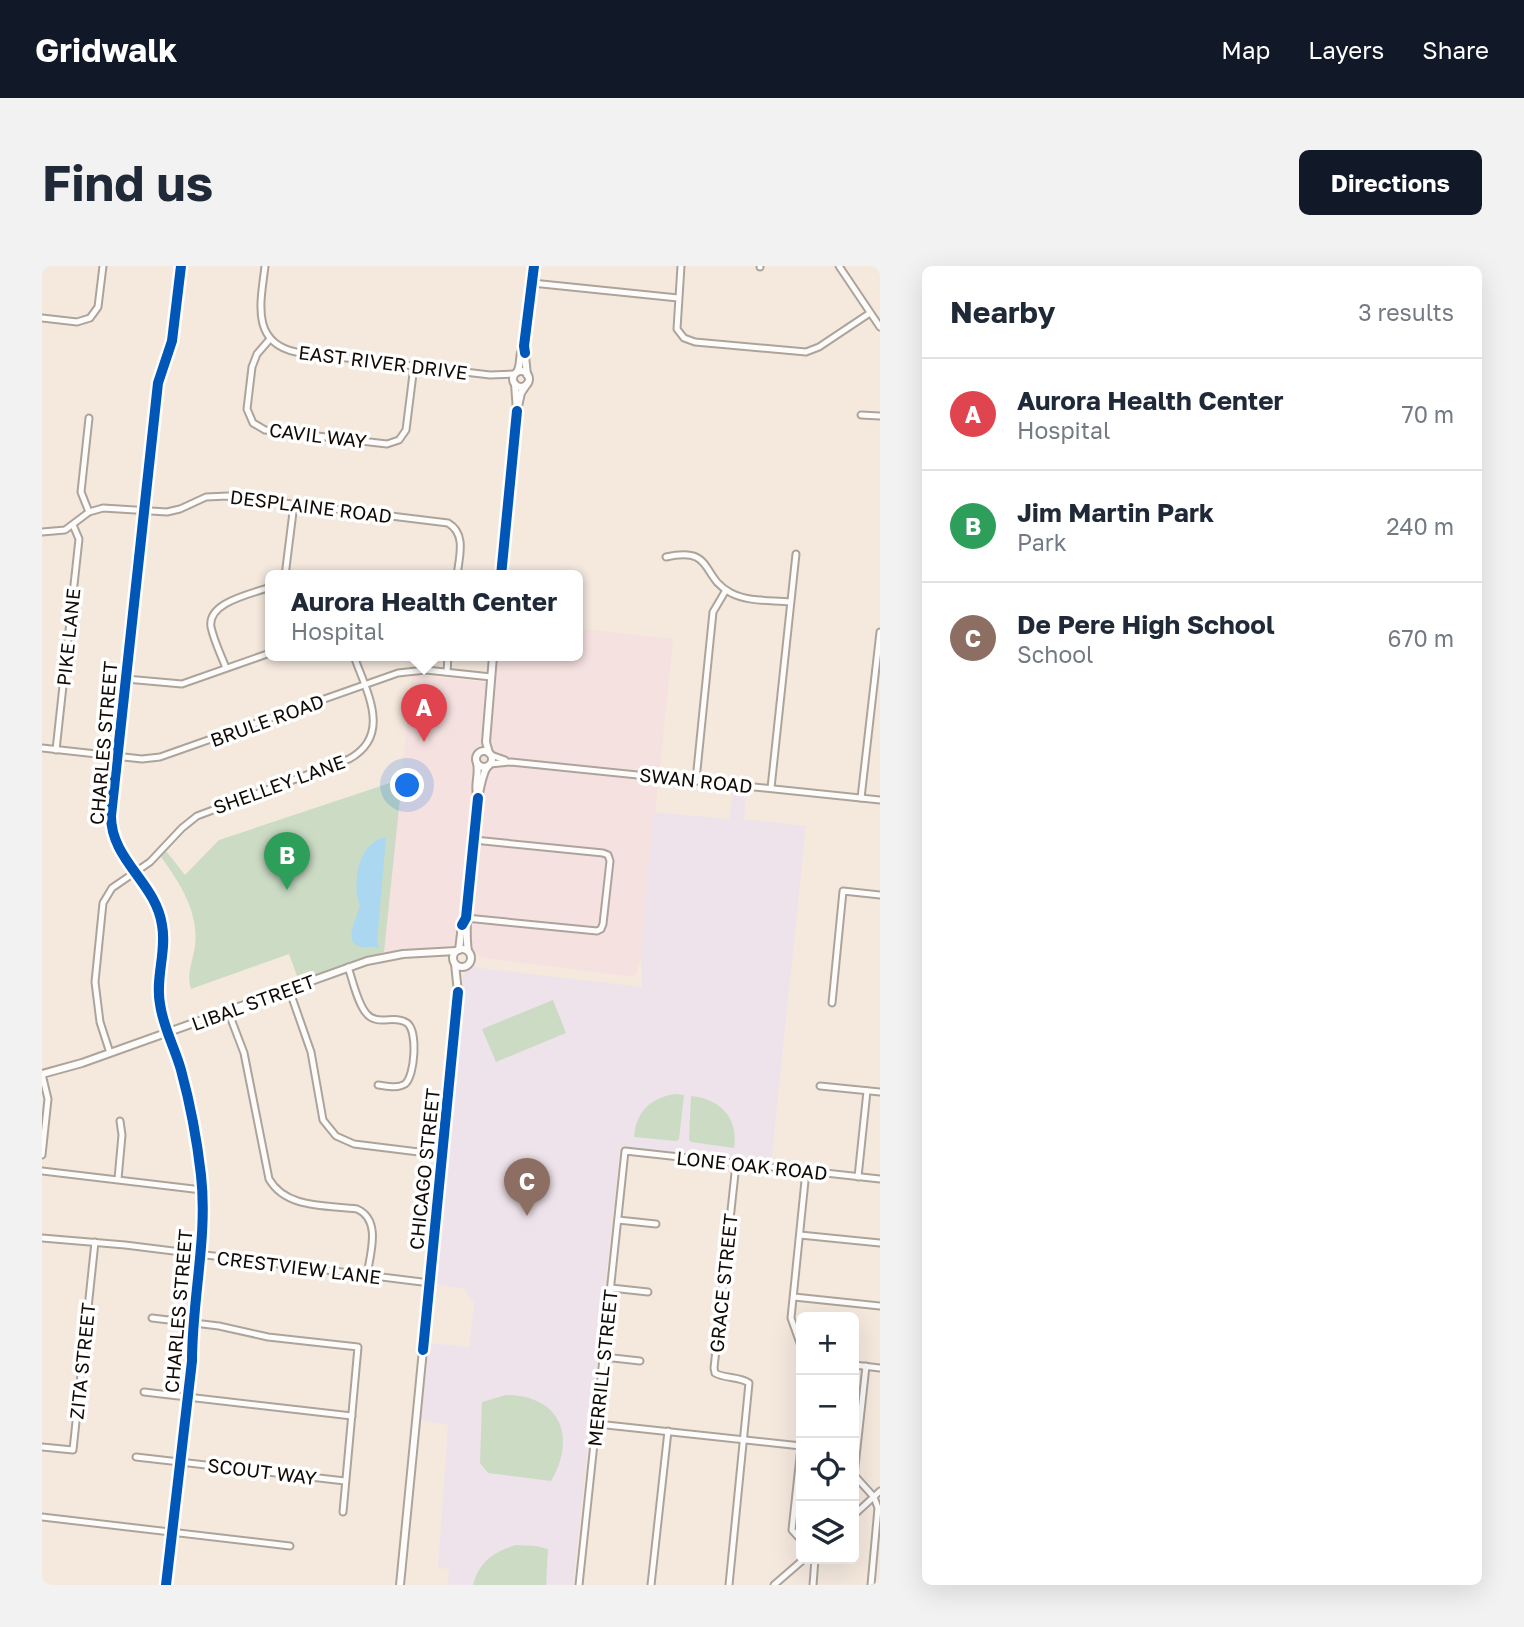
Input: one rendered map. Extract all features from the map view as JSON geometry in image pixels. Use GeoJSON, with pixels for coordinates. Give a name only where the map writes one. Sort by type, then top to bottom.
{"type":"FeatureCollection","features":[{"type":"Feature","properties":{"kind":"street"},"geometry":{"type":"LineString","coordinates":[[42,318],[77,322],[90,318],[98,307],[103,266]]}},
{"type":"Feature","properties":{"kind":"street","name":"CHARLES STREET"},"geometry":{"type":"LineString","coordinates":[[166,1585],[192,1360],[203,1223],[202,1190],[181,1070],[159,995],[162,921],[158,908],[117,846],[111,816],[158,383],[172,341],[181,266]]}},
{"type":"Feature","properties":{"kind":"street"},"geometry":{"type":"LineString","coordinates":[[265,266],[260,313],[263,327],[270,339]]}},
{"type":"Feature","properties":{"kind":"street"},"geometry":{"type":"LineString","coordinates":[[502,570],[517,411],[527,379],[524,346],[534,266]]}},
{"type":"Feature","properties":{"kind":"street"},"geometry":{"type":"LineString","coordinates":[[681,266],[677,330],[684,338],[695,342],[806,352],[819,347],[870,313]]}},
{"type":"Feature","properties":{"kind":"street"},"geometry":{"type":"LineString","coordinates":[[839,266],[880,327]]}},
{"type":"Feature","properties":{"kind":"street"},"geometry":{"type":"LineString","coordinates":[[532,283],[678,298]]}},
{"type":"Feature","properties":{"kind":"street","name":"EAST RIVER DRIVE"},"geometry":{"type":"LineString","coordinates":[[270,339],[282,348],[296,352],[490,375],[516,373]]}},
{"type":"Feature","properties":{"kind":"street","name":"CAVIL WAY"},"geometry":{"type":"LineString","coordinates":[[270,339],[254,360],[247,409],[253,423],[265,430],[387,444],[396,442],[406,430],[414,366]]}},
{"type":"Feature","properties":{"kind":"street"},"geometry":{"type":"LineString","coordinates":[[517,411],[514,383],[524,346]]}},
{"type":"Feature","properties":{"kind":"street"},"geometry":{"type":"LineString","coordinates":[[516,373],[522,371],[527,379]]}},
{"type":"Feature","properties":{"kind":"street","name":"EAST RIVER DRIVE"},"geometry":{"type":"LineString","coordinates":[[490,375],[514,383]]}},
{"type":"Feature","properties":{"kind":"street"},"geometry":{"type":"LineString","coordinates":[[514,383],[521,386],[527,379]]}},
{"type":"Feature","properties":{"kind":"street"},"geometry":{"type":"LineString","coordinates":[[861,415],[880,416]]}},
{"type":"Feature","properties":{"kind":"street"},"geometry":{"type":"LineString","coordinates":[[42,532],[65,530],[89,512],[81,492],[89,418]]}},
{"type":"Feature","properties":{"kind":"street","name":"DESPLAINE ROAD"},"geometry":{"type":"LineString","coordinates":[[89,512],[103,508],[144,512],[173,511],[214,496],[294,503],[448,523],[456,529],[460,538],[457,570]]}},
{"type":"Feature","properties":{"kind":"street"},"geometry":{"type":"LineString","coordinates":[[286,570],[294,503]]}},
{"type":"Feature","properties":{"kind":"street","name":"PIKE LANE"},"geometry":{"type":"LineString","coordinates":[[56,750],[79,539],[73,525]]}},
{"type":"Feature","properties":{"kind":"street"},"geometry":{"type":"LineString","coordinates":[[666,557],[684,553],[696,557],[726,590],[739,596],[790,602]]}},
{"type":"Feature","properties":{"kind":"street"},"geometry":{"type":"LineString","coordinates":[[771,788],[796,554]]}},
{"type":"Feature","properties":{"kind":"street"},"geometry":{"type":"LineString","coordinates":[[226,668],[211,627],[213,613],[223,604],[265,589]]}},
{"type":"Feature","properties":{"kind":"street"},"geometry":{"type":"LineString","coordinates":[[696,780],[713,612],[726,590]]}},
{"type":"Feature","properties":{"kind":"street"},"geometry":{"type":"LineString","coordinates":[[862,798],[880,632]]}},
{"type":"Feature","properties":{"kind":"street"},"geometry":{"type":"LineString","coordinates":[[126,679],[182,684],[265,655]]}},
{"type":"Feature","properties":{"kind":"street","name":"SHELLEY LANE"},"geometry":{"type":"LineString","coordinates":[[110,1053],[100,1022],[95,969],[101,910],[105,898],[112,888],[159,854],[189,822],[206,811],[349,759],[361,751],[369,740],[374,722],[372,708],[356,661]]}},
{"type":"Feature","properties":{"kind":"street"},"geometry":{"type":"LineString","coordinates":[[447,672],[448,661]]}},
{"type":"Feature","properties":{"kind":"street"},"geometry":{"type":"LineString","coordinates":[[466,918],[453,956],[455,963],[462,967],[467,965],[470,959],[466,918],[478,798],[482,774],[489,765],[490,754],[486,742],[493,661]]}},
{"type":"Feature","properties":{"kind":"street","name":"BRULE ROAD"},"geometry":{"type":"LineString","coordinates":[[42,748],[150,759],[170,755],[407,671],[491,677]]}},
{"type":"Feature","properties":{"kind":"street"},"geometry":{"type":"LineString","coordinates":[[478,798],[475,792],[478,772],[476,758],[483,738],[484,715],[488,710]]}},
{"type":"Feature","properties":{"kind":"street"},"geometry":{"type":"LineString","coordinates":[[479,752],[484,751],[511,762]]}},
{"type":"Feature","properties":{"kind":"street"},"geometry":{"type":"LineString","coordinates":[[477,763],[483,767],[511,762]]}},
{"type":"Feature","properties":{"kind":"street","name":"SWAN ROAD"},"geometry":{"type":"LineString","coordinates":[[511,762],[880,800]]}},
{"type":"Feature","properties":{"kind":"street"},"geometry":{"type":"LineString","coordinates":[[466,918],[597,931],[603,924],[610,861],[608,855],[603,853],[474,840]]}},
{"type":"Feature","properties":{"kind":"street"},"geometry":{"type":"LineString","coordinates":[[832,1003],[843,891],[880,895]]}},
{"type":"Feature","properties":{"kind":"street"},"geometry":{"type":"LineString","coordinates":[[457,950],[468,951]]}},
{"type":"Feature","properties":{"kind":"street","name":"LIBAL STREET"},"geometry":{"type":"LineString","coordinates":[[42,1074],[110,1053],[348,967],[391,955],[457,950]]}},
{"type":"Feature","properties":{"kind":"street","name":"LIBAL STREET"},"geometry":{"type":"LineString","coordinates":[[425,954],[455,963]]}},
{"type":"Feature","properties":{"kind":"street","name":"CHICAGO STREET"},"geometry":{"type":"LineString","coordinates":[[400,1585],[458,992],[455,963]]}},
{"type":"Feature","properties":{"kind":"street","name":"CHICAGO STREET"},"geometry":{"type":"LineString","coordinates":[[458,992],[467,965]]}},
{"type":"Feature","properties":{"kind":"street"},"geometry":{"type":"LineString","coordinates":[[348,967],[367,1015],[376,1020],[401,1020],[410,1026],[414,1034],[411,1075],[407,1081],[398,1087],[378,1085]]}},
{"type":"Feature","properties":{"kind":"street"},"geometry":{"type":"LineString","coordinates":[[289,989],[311,1052],[321,1113],[331,1131],[354,1144],[443,1155]]}},
{"type":"Feature","properties":{"kind":"street"},"geometry":{"type":"LineString","coordinates":[[228,1011],[244,1053],[270,1179],[281,1194],[292,1200],[358,1209],[366,1213],[373,1230],[367,1275]]}},
{"type":"Feature","properties":{"kind":"street"},"geometry":{"type":"LineString","coordinates":[[42,1074],[48,1099],[42,1155]]}},
{"type":"Feature","properties":{"kind":"street"},"geometry":{"type":"LineString","coordinates":[[820,1086],[880,1092]]}},
{"type":"Feature","properties":{"kind":"street"},"geometry":{"type":"LineString","coordinates":[[858,1177],[867,1091]]}},
{"type":"Feature","properties":{"kind":"street"},"geometry":{"type":"LineString","coordinates":[[117,1180],[122,1135],[120,1122]]}},
{"type":"Feature","properties":{"kind":"street","name":"LONE OAK ROAD"},"geometry":{"type":"LineString","coordinates":[[625,1152],[880,1179]]}},
{"type":"Feature","properties":{"kind":"street","name":"MERRILL STREET"},"geometry":{"type":"LineString","coordinates":[[579,1585],[625,1152]]}},
{"type":"Feature","properties":{"kind":"street","name":"GRACE STREET"},"geometry":{"type":"LineString","coordinates":[[729,1585],[749,1383],[719,1376],[714,1368],[736,1164]]}},
{"type":"Feature","properties":{"kind":"street"},"geometry":{"type":"LineString","coordinates":[[42,1171],[202,1190]]}},
{"type":"Feature","properties":{"kind":"street"},"geometry":{"type":"LineString","coordinates":[[796,1333],[792,1322],[806,1171]]}},
{"type":"Feature","properties":{"kind":"street"},"geometry":{"type":"LineString","coordinates":[[618,1220],[656,1224]]}},
{"type":"Feature","properties":{"kind":"street"},"geometry":{"type":"LineString","coordinates":[[800,1235],[880,1243]]}},
{"type":"Feature","properties":{"kind":"street","name":"CRESTVIEW LANE"},"geometry":{"type":"LineString","coordinates":[[42,1238],[200,1254],[430,1283]]}},
{"type":"Feature","properties":{"kind":"street","name":"ZITA STREET"},"geometry":{"type":"LineString","coordinates":[[42,1447],[73,1450],[95,1242]]}},
{"type":"Feature","properties":{"kind":"street"},"geometry":{"type":"LineString","coordinates":[[611,1288],[648,1292]]}},
{"type":"Feature","properties":{"kind":"street"},"geometry":{"type":"LineString","coordinates":[[794,1297],[880,1306]]}},
{"type":"Feature","properties":{"kind":"street"},"geometry":{"type":"LineString","coordinates":[[152,1318],[231,1328],[256,1335],[358,1347],[343,1513]]}},
{"type":"Feature","properties":{"kind":"street"},"geometry":{"type":"LineString","coordinates":[[604,1357],[640,1361]]}},
{"type":"Feature","properties":{"kind":"street"},"geometry":{"type":"LineString","coordinates":[[859,1365],[880,1368]]}},
{"type":"Feature","properties":{"kind":"street"},"geometry":{"type":"LineString","coordinates":[[857,1438],[866,1366]]}},
{"type":"Feature","properties":{"kind":"street"},"geometry":{"type":"LineString","coordinates":[[144,1392],[352,1416]]}},
{"type":"Feature","properties":{"kind":"street"},"geometry":{"type":"LineString","coordinates":[[597,1424],[796,1446]]}},
{"type":"Feature","properties":{"kind":"street"},"geometry":{"type":"LineString","coordinates":[[651,1585],[668,1432]]}},
{"type":"Feature","properties":{"kind":"street","name":"SCOUT WAY"},"geometry":{"type":"LineString","coordinates":[[136,1457],[345,1481]]}},
{"type":"Feature","properties":{"kind":"street"},"geometry":{"type":"LineString","coordinates":[[859,1481],[880,1502]]}},
{"type":"Feature","properties":{"kind":"street"},"geometry":{"type":"LineString","coordinates":[[859,1510],[880,1491]]}},
{"type":"Feature","properties":{"kind":"street"},"geometry":{"type":"LineString","coordinates":[[796,1493],[792,1530],[796,1534]]}},
{"type":"Feature","properties":{"kind":"street"},"geometry":{"type":"LineString","coordinates":[[871,1585],[877,1560],[878,1508],[873,1497]]}},
{"type":"Feature","properties":{"kind":"street"},"geometry":{"type":"LineString","coordinates":[[42,1517],[290,1546]]}},
{"type":"Feature","properties":{"kind":"street"},"geometry":{"type":"LineString","coordinates":[[774,1585],[798,1564]]}},
{"type":"Feature","properties":{"kind":"street"},"geometry":{"type":"LineString","coordinates":[[813,1585],[815,1564]]}},
{"type":"Feature","properties":{"kind":"shaded area"},"geometry":{"type":"Polygon","coordinates":[[[583,629],[673,639],[641,956],[635,977],[482,958],[470,948],[460,946],[447,950],[384,952],[412,675],[494,683],[496,661],[583,661],[583,629]]]}},
{"type":"Feature","properties":{"kind":"shaded area"},"geometry":{"type":"Polygon","coordinates":[[[733,790],[746,792],[744,819],[806,826],[771,1164],[620,1148],[573,1585],[448,1585],[449,1569],[438,1568],[448,1425],[421,1420],[429,1343],[469,1347],[474,1303],[464,1289],[435,1284],[463,977],[466,970],[472,967],[642,987],[641,956],[653,812],[729,819],[733,790]]]}},
{"type":"Feature","properties":{"kind":"green space"},"geometry":{"type":"Polygon","coordinates":[[[402,779],[384,952],[299,981],[289,954],[191,989],[189,978],[195,946],[194,921],[187,898],[161,857],[166,851],[185,875],[219,840],[402,779]]]}},
{"type":"Feature","properties":{"kind":"green space"},"geometry":{"type":"Polygon","coordinates":[[[553,1000],[566,1033],[496,1062],[482,1029],[553,1000]]]}},
{"type":"Feature","properties":{"kind":"green space"},"geometry":{"type":"Polygon","coordinates":[[[675,1094],[684,1095],[679,1139],[676,1141],[634,1137],[641,1113],[658,1099],[675,1094]]]}},
{"type":"Feature","properties":{"kind":"green space"},"geometry":{"type":"Polygon","coordinates":[[[691,1096],[711,1101],[725,1112],[733,1128],[734,1148],[691,1142],[691,1096]]]}},
{"type":"Feature","properties":{"kind":"green space"},"geometry":{"type":"Polygon","coordinates":[[[506,1395],[539,1402],[551,1411],[558,1422],[563,1449],[551,1481],[488,1473],[480,1463],[482,1402],[506,1395]]]}},
{"type":"Feature","properties":{"kind":"green space"},"geometry":{"type":"Polygon","coordinates":[[[516,1545],[548,1549],[546,1585],[473,1585],[479,1570],[488,1559],[516,1545]]]}},
{"type":"Feature","properties":{"kind":"water"},"geometry":{"type":"Polygon","coordinates":[[[386,837],[377,943],[380,948],[363,947],[356,945],[351,936],[360,906],[357,887],[359,865],[369,847],[376,840],[386,837]]]}},
{"type":"Feature","properties":{"kind":"cycle path"},"geometry":{"type":"LineString","coordinates":[[166,1585],[192,1361],[203,1198],[193,1122],[160,1004],[162,925],[152,896],[118,846],[111,816],[158,383],[172,341],[181,266]]}},
{"type":"Feature","properties":{"kind":"cycle path"},"geometry":{"type":"LineString","coordinates":[[525,353],[534,266]]}},
{"type":"Feature","properties":{"kind":"cycle path"},"geometry":{"type":"LineString","coordinates":[[502,570],[517,411]]}},
{"type":"Feature","properties":{"kind":"cycle path"},"geometry":{"type":"LineString","coordinates":[[462,925],[466,918],[478,798]]}},
{"type":"Feature","properties":{"kind":"cycle path"},"geometry":{"type":"LineString","coordinates":[[423,1350],[458,992]]}},
{"type":"Feature","properties":{"kind":"place","name":"Aurora Health Center"},"geometry":{"type":"Point","coordinates":[424,742]}},
{"type":"Feature","properties":{"kind":"place","name":"Jim Martin Park"},"geometry":{"type":"Point","coordinates":[287,890]}},
{"type":"Feature","properties":{"kind":"place","name":"De Pere High School"},"geometry":{"type":"Point","coordinates":[527,1216]}}]}
